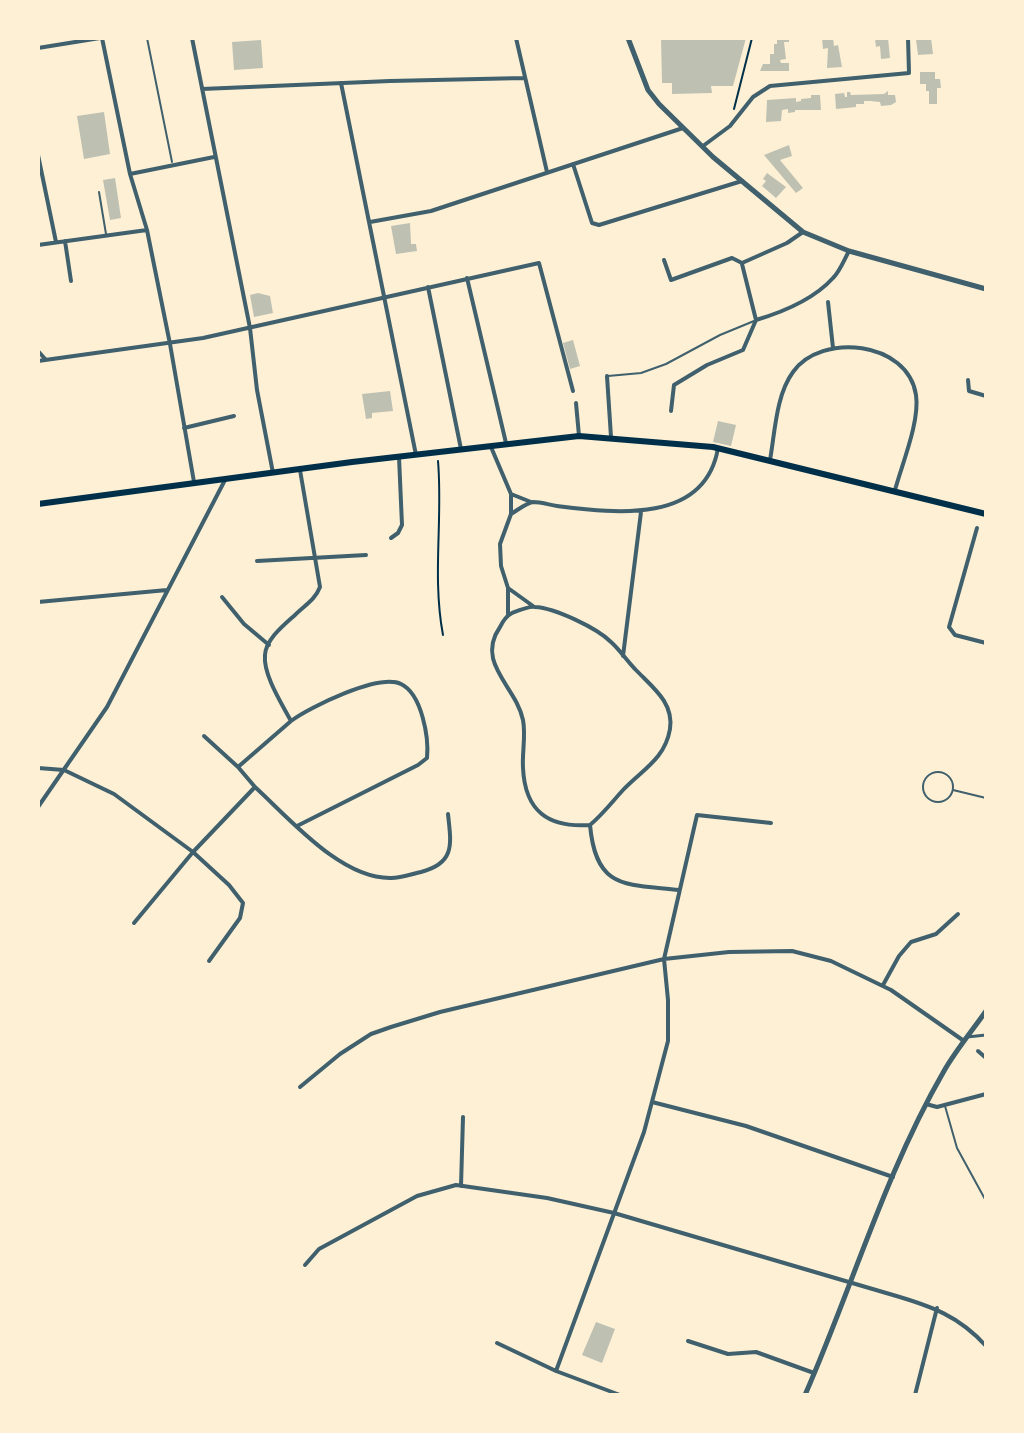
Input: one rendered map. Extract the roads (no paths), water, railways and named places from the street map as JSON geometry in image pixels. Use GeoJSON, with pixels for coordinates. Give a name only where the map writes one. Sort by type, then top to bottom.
{"type":"FeatureCollection","features":[{"type":"Feature","properties":{"kind":"highway"},"geometry":{"type":"LineString","coordinates":[[38,504],[579,436],[718,448],[986,514]]}},
{"type":"Feature","properties":{"kind":"street"},"geometry":{"type":"LineString","coordinates":[[38,48],[101,38],[130,174],[147,230],[194,484]]}},
{"type":"Feature","properties":{"kind":"street"},"geometry":{"type":"LineString","coordinates":[[192,38],[250,328],[257,390],[273,473]]}},
{"type":"Feature","properties":{"kind":"street"},"geometry":{"type":"LineString","coordinates":[[516,38],[547,172]]}},
{"type":"Feature","properties":{"kind":"street"},"geometry":{"type":"LineString","coordinates":[[628,38],[648,90],[702,147],[803,232],[849,251],[986,289]]}},
{"type":"Feature","properties":{"kind":"street"},"geometry":{"type":"LineString","coordinates":[[702,147],[730,126],[753,97],[770,86],[909,73],[908,38]]}},
{"type":"Feature","properties":{"kind":"street"},"geometry":{"type":"LineString","coordinates":[[202,89],[524,78]]}},
{"type":"Feature","properties":{"kind":"street"},"geometry":{"type":"LineString","coordinates":[[341,83],[416,455]]}},
{"type":"Feature","properties":{"kind":"street"},"geometry":{"type":"LineString","coordinates":[[370,222],[431,211],[683,128]]}},
{"type":"Feature","properties":{"kind":"street"},"geometry":{"type":"LineString","coordinates":[[38,155],[56,242]]}},
{"type":"Feature","properties":{"kind":"street"},"geometry":{"type":"LineString","coordinates":[[130,174],[215,157]]}},
{"type":"Feature","properties":{"kind":"street"},"geometry":{"type":"LineString","coordinates":[[573,164],[592,223],[599,225],[742,181]]}},
{"type":"Feature","properties":{"kind":"street"},"geometry":{"type":"LineString","coordinates":[[38,245],[147,230]]}},
{"type":"Feature","properties":{"kind":"street"},"geometry":{"type":"LineString","coordinates":[[742,263],[787,243],[803,232]]}},
{"type":"Feature","properties":{"kind":"street"},"geometry":{"type":"LineString","coordinates":[[65,241],[71,281]]}},
{"type":"Feature","properties":{"kind":"street"},"geometry":{"type":"LineString","coordinates":[[756,320],[783,312],[820,289],[834,278],[849,251]]}},
{"type":"Feature","properties":{"kind":"street"},"geometry":{"type":"LineString","coordinates":[[664,260],[671,280],[732,258],[742,263],[756,320],[743,350],[707,365],[674,385],[671,411]]}},
{"type":"Feature","properties":{"kind":"street"},"geometry":{"type":"LineString","coordinates":[[38,361],[170,344],[539,263],[576,403],[579,436]]}},
{"type":"Feature","properties":{"kind":"street"},"geometry":{"type":"LineString","coordinates":[[467,278],[507,445]]}},
{"type":"Feature","properties":{"kind":"street"},"geometry":{"type":"LineString","coordinates":[[428,287],[461,450]]}},
{"type":"Feature","properties":{"kind":"street"},"geometry":{"type":"LineString","coordinates":[[828,302],[833,348]]}},
{"type":"Feature","properties":{"kind":"street"},"geometry":{"type":"LineString","coordinates":[[770,460],[781,398],[792,373],[809,355],[833,348],[866,350],[890,358],[913,384],[916,396],[916,412],[895,490]]}},
{"type":"Feature","properties":{"kind":"street"},"geometry":{"type":"LineString","coordinates":[[38,351],[46,360]]}},
{"type":"Feature","properties":{"kind":"street"},"geometry":{"type":"LineString","coordinates":[[607,376],[611,437]]}},
{"type":"Feature","properties":{"kind":"street"},"geometry":{"type":"LineString","coordinates":[[968,380],[969,391],[986,396]]}},
{"type":"Feature","properties":{"kind":"street"},"geometry":{"type":"LineString","coordinates":[[184,428],[234,416]]}},
{"type":"Feature","properties":{"kind":"street"},"geometry":{"type":"LineString","coordinates":[[491,447],[511,494],[511,514],[500,544],[501,566],[508,588],[508,615],[494,635],[492,655],[497,675],[512,691],[522,718],[525,793],[545,817],[559,823],[590,825],[662,752],[670,727],[667,704],[610,641],[586,625],[533,606],[508,588]]}},
{"type":"Feature","properties":{"kind":"street"},"geometry":{"type":"LineString","coordinates":[[511,494],[531,502],[641,512],[667,507],[701,484],[712,470],[718,448]]}},
{"type":"Feature","properties":{"kind":"street"},"geometry":{"type":"LineString","coordinates":[[391,538],[402,525],[399,457]]}},
{"type":"Feature","properties":{"kind":"street"},"geometry":{"type":"LineString","coordinates":[[291,721],[272,686],[265,656],[269,645],[287,623],[316,598],[320,587],[300,470]]}},
{"type":"Feature","properties":{"kind":"street"},"geometry":{"type":"LineString","coordinates":[[38,807],[107,707],[225,480]]}},
{"type":"Feature","properties":{"kind":"street"},"geometry":{"type":"LineString","coordinates":[[511,514],[531,502]]}},
{"type":"Feature","properties":{"kind":"street"},"geometry":{"type":"LineString","coordinates":[[623,657],[641,512]]}},
{"type":"Feature","properties":{"kind":"street"},"geometry":{"type":"LineString","coordinates":[[977,528],[949,627],[955,635],[986,643]]}},
{"type":"Feature","properties":{"kind":"street"},"geometry":{"type":"LineString","coordinates":[[257,561],[366,555]]}},
{"type":"Feature","properties":{"kind":"street"},"geometry":{"type":"LineString","coordinates":[[38,602],[167,590]]}},
{"type":"Feature","properties":{"kind":"street"},"geometry":{"type":"LineString","coordinates":[[222,597],[244,624],[269,645]]}},
{"type":"Feature","properties":{"kind":"street"},"geometry":{"type":"LineString","coordinates":[[508,615],[533,606]]}},
{"type":"Feature","properties":{"kind":"street"},"geometry":{"type":"LineString","coordinates":[[238,767],[306,710],[387,681],[402,684],[422,713],[428,742],[427,758],[297,826]]}},
{"type":"Feature","properties":{"kind":"street"},"geometry":{"type":"LineString","coordinates":[[204,736],[297,826],[353,870],[390,878],[426,871],[445,861],[451,847],[448,814]]}},
{"type":"Feature","properties":{"kind":"street"},"geometry":{"type":"LineString","coordinates":[[38,768],[64,770],[114,794],[193,852],[229,885],[243,903],[240,918],[209,961]]}},
{"type":"Feature","properties":{"kind":"street"},"geometry":{"type":"LineString","coordinates":[[134,923],[193,852],[255,787]]}},
{"type":"Feature","properties":{"kind":"street"},"geometry":{"type":"LineString","coordinates":[[556,1371],[644,1132],[668,1041],[664,959],[697,815],[771,823]]}},
{"type":"Feature","properties":{"kind":"street"},"geometry":{"type":"LineString","coordinates":[[590,825],[595,859],[613,878],[631,885],[679,890]]}},
{"type":"Feature","properties":{"kind":"street"},"geometry":{"type":"LineString","coordinates":[[883,985],[899,956],[911,942],[936,934],[958,914]]}},
{"type":"Feature","properties":{"kind":"street"},"geometry":{"type":"LineString","coordinates":[[300,1087],[340,1054],[371,1034],[440,1012],[664,959],[729,952],[792,951],[831,961],[883,985],[966,1039],[986,1035]]}},
{"type":"Feature","properties":{"kind":"street"},"geometry":{"type":"LineString","coordinates":[[805,1395],[849,1282],[926,1104],[945,1069],[986,1011]]}},
{"type":"Feature","properties":{"kind":"street"},"geometry":{"type":"LineString","coordinates":[[978,1051],[986,1058]]}},
{"type":"Feature","properties":{"kind":"street"},"geometry":{"type":"LineString","coordinates":[[926,1104],[937,1107],[986,1094]]}},
{"type":"Feature","properties":{"kind":"street"},"geometry":{"type":"LineString","coordinates":[[652,1102],[746,1126],[893,1177]]}},
{"type":"Feature","properties":{"kind":"street"},"geometry":{"type":"LineString","coordinates":[[461,1186],[463,1117]]}},
{"type":"Feature","properties":{"kind":"street"},"geometry":{"type":"LineString","coordinates":[[305,1265],[319,1249],[417,1196],[461,1186],[547,1198],[614,1213],[937,1308],[972,1331],[986,1346]]}},
{"type":"Feature","properties":{"kind":"street"},"geometry":{"type":"LineString","coordinates":[[915,1395],[937,1308]]}},
{"type":"Feature","properties":{"kind":"street"},"geometry":{"type":"LineString","coordinates":[[688,1341],[728,1354],[756,1352],[814,1373]]}},
{"type":"Feature","properties":{"kind":"street"},"geometry":{"type":"LineString","coordinates":[[497,1343],[556,1371],[620,1395]]}},
{"type":"Feature","properties":{"kind":"lane"},"geometry":{"type":"LineString","coordinates":[[147,38],[173,165]]}},
{"type":"Feature","properties":{"kind":"lane"},"geometry":{"type":"LineString","coordinates":[[99,192],[106,235]]}},
{"type":"Feature","properties":{"kind":"lane"},"geometry":{"type":"LineString","coordinates":[[607,376],[641,373],[756,320]]}},
{"type":"Feature","properties":{"kind":"lane"},"geometry":{"type":"LineString","coordinates":[[939,771],[948,775],[953,790],[944,800],[935,801],[924,792],[923,783],[929,775],[939,771]]}},
{"type":"Feature","properties":{"kind":"lane"},"geometry":{"type":"LineString","coordinates":[[953,790],[986,798]]}},
{"type":"Feature","properties":{"kind":"lane"},"geometry":{"type":"LineString","coordinates":[[944,1105],[957,1148],[986,1201]]}}]}
